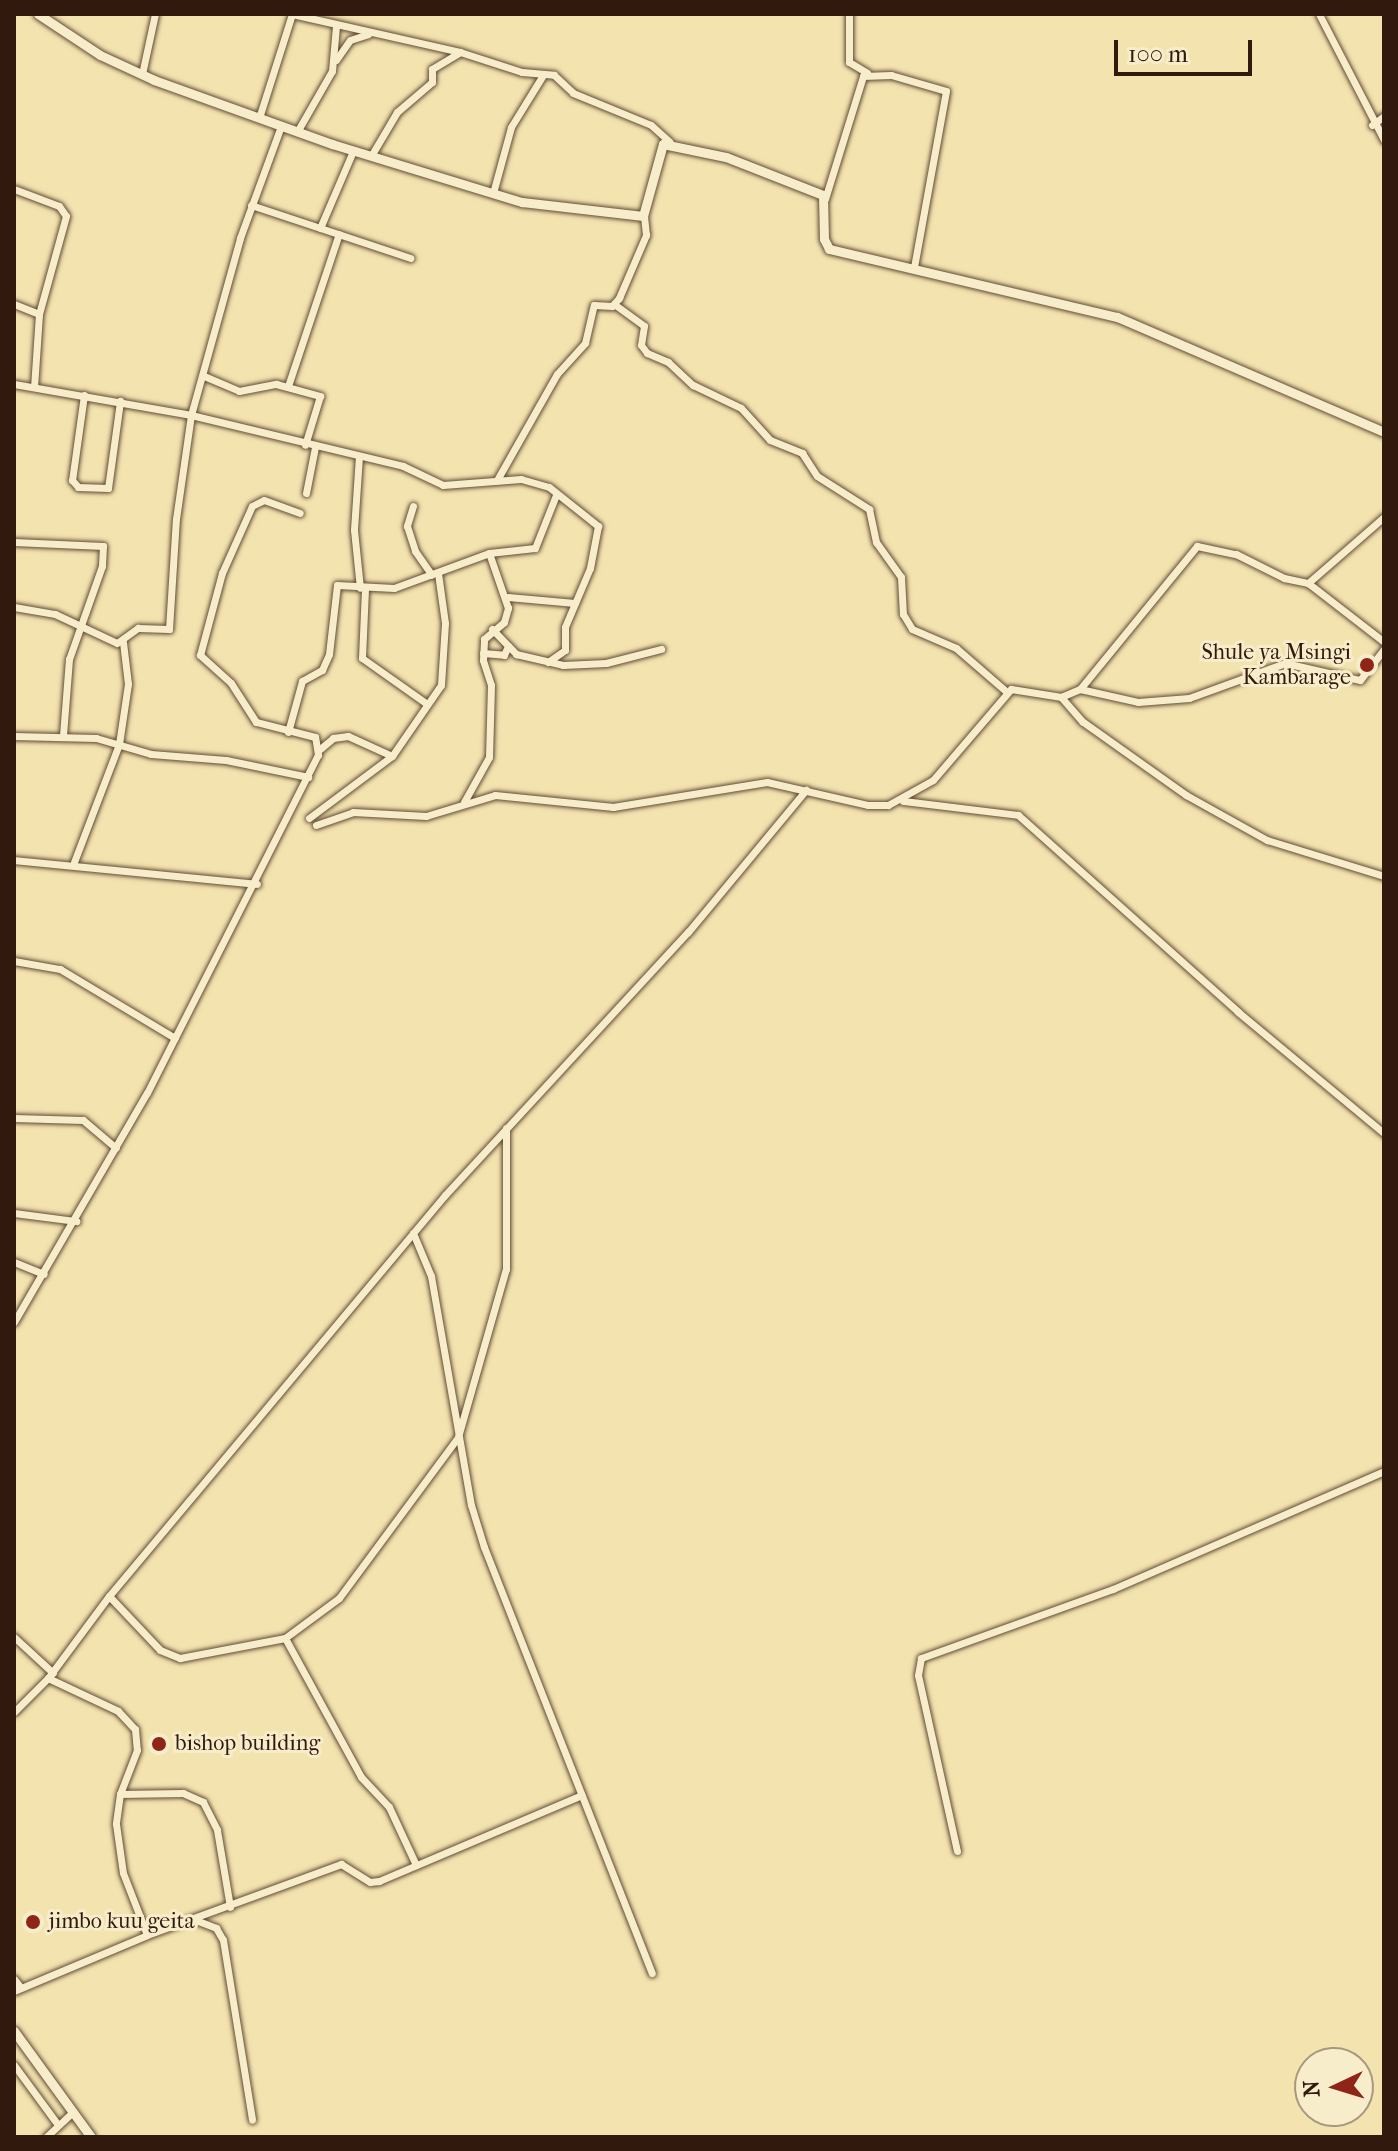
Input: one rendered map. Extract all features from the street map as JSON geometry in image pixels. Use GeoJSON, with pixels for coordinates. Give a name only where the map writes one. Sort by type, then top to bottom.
{"type":"FeatureCollection","features":[{"type":"Feature","properties":{"kind":"street"},"geometry":{"type":"LineString","coordinates":[[38,14],[69,37],[142,74],[353,151],[493,193],[559,209],[644,216]]}},
{"type":"Feature","properties":{"kind":"street"},"geometry":{"type":"LineString","coordinates":[[142,74],[155,14]]}},
{"type":"Feature","properties":{"kind":"street"},"geometry":{"type":"LineString","coordinates":[[259,118],[292,14],[460,52],[543,75],[558,76],[577,95],[651,125],[670,142],[768,172],[825,199]]}},
{"type":"Feature","properties":{"kind":"street"},"geometry":{"type":"LineString","coordinates":[[849,14],[849,62],[867,73],[936,87],[948,96],[914,267]]}},
{"type":"Feature","properties":{"kind":"street"},"geometry":{"type":"LineString","coordinates":[[1319,14],[1372,125],[1384,140]]}},
{"type":"Feature","properties":{"kind":"street"},"geometry":{"type":"LineString","coordinates":[[335,62],[336,26]]}},
{"type":"Feature","properties":{"kind":"street"},"geometry":{"type":"LineString","coordinates":[[297,132],[320,100],[335,62],[350,40],[371,33]]}},
{"type":"Feature","properties":{"kind":"street"},"geometry":{"type":"LineString","coordinates":[[371,156],[397,112],[431,84],[432,69],[460,52]]}},
{"type":"Feature","properties":{"kind":"street"},"geometry":{"type":"LineString","coordinates":[[867,73],[860,78],[825,199],[824,239],[829,249],[1117,317],[1383,434]]}},
{"type":"Feature","properties":{"kind":"street"},"geometry":{"type":"LineString","coordinates":[[493,193],[511,127],[543,75]]}},
{"type":"Feature","properties":{"kind":"street"},"geometry":{"type":"LineString","coordinates":[[1372,125],[1384,116]]}},
{"type":"Feature","properties":{"kind":"street"},"geometry":{"type":"LineString","coordinates":[[123,642],[138,628],[169,629],[176,519],[191,415],[251,205],[281,126]]}},
{"type":"Feature","properties":{"kind":"street"},"geometry":{"type":"LineString","coordinates":[[614,304],[639,257],[648,231],[644,216],[657,151],[670,142]]}},
{"type":"Feature","properties":{"kind":"street"},"geometry":{"type":"LineString","coordinates":[[320,228],[353,151]]}},
{"type":"Feature","properties":{"kind":"street"},"geometry":{"type":"LineString","coordinates":[[14,189],[59,206],[66,216],[39,314],[34,387]]}},
{"type":"Feature","properties":{"kind":"street"},"geometry":{"type":"LineString","coordinates":[[251,205],[410,258]]}},
{"type":"Feature","properties":{"kind":"street"},"geometry":{"type":"LineString","coordinates":[[288,386],[339,234]]}},
{"type":"Feature","properties":{"kind":"street"},"geometry":{"type":"LineString","coordinates":[[14,304],[39,314]]}},
{"type":"Feature","properties":{"kind":"street"},"geometry":{"type":"LineString","coordinates":[[497,480],[562,366],[585,343],[594,305],[614,304],[644,326],[641,345],[647,353],[668,362],[693,385],[741,408],[770,440],[802,453],[817,476],[869,509],[876,542],[901,577],[903,614],[912,629],[951,644],[1007,692]]}},
{"type":"Feature","properties":{"kind":"street"},"geometry":{"type":"LineString","coordinates":[[204,376],[245,392],[271,384],[320,396],[305,445]]}},
{"type":"Feature","properties":{"kind":"street"},"geometry":{"type":"LineString","coordinates":[[14,384],[191,415],[305,445],[403,466],[443,485],[497,480],[538,481],[598,524],[590,568],[565,627],[565,650],[548,662]]}},
{"type":"Feature","properties":{"kind":"street"},"geometry":{"type":"LineString","coordinates":[[84,395],[72,480],[78,487],[108,488],[120,401]]}},
{"type":"Feature","properties":{"kind":"street"},"geometry":{"type":"LineString","coordinates":[[306,493],[315,447]]}},
{"type":"Feature","properties":{"kind":"street"},"geometry":{"type":"LineString","coordinates":[[359,456],[354,530],[363,589],[362,658],[427,704]]}},
{"type":"Feature","properties":{"kind":"street"},"geometry":{"type":"LineString","coordinates":[[288,732],[302,681],[322,670],[329,654],[336,587],[394,588],[489,553],[538,547],[542,520],[556,495]]}},
{"type":"Feature","properties":{"kind":"street"},"geometry":{"type":"LineString","coordinates":[[300,513],[264,500],[252,506],[222,573],[200,651],[205,663],[236,688],[249,715],[264,727],[315,737],[320,749]]}},
{"type":"Feature","properties":{"kind":"street"},"geometry":{"type":"LineString","coordinates":[[309,818],[392,756],[444,672],[444,604],[435,574],[415,551],[407,526],[413,506]]}},
{"type":"Feature","properties":{"kind":"street"},"geometry":{"type":"LineString","coordinates":[[1308,583],[1384,517]]}},
{"type":"Feature","properties":{"kind":"street"},"geometry":{"type":"LineString","coordinates":[[14,542],[103,546],[102,566],[78,627],[65,682],[63,736]]}},
{"type":"Feature","properties":{"kind":"street"},"geometry":{"type":"LineString","coordinates":[[1061,697],[1080,689],[1197,546],[1236,554],[1284,578],[1308,583],[1384,642]]}},
{"type":"Feature","properties":{"kind":"street"},"geometry":{"type":"LineString","coordinates":[[464,802],[489,757],[491,685],[483,653],[492,629],[504,622],[508,597],[489,553]]}},
{"type":"Feature","properties":{"kind":"street"},"geometry":{"type":"LineString","coordinates":[[508,597],[575,603]]}},
{"type":"Feature","properties":{"kind":"street"},"geometry":{"type":"LineString","coordinates":[[14,607],[55,614],[78,627],[123,642]]}},
{"type":"Feature","properties":{"kind":"street"},"geometry":{"type":"LineString","coordinates":[[492,629],[516,654],[548,662],[588,665],[661,649]]}},
{"type":"Feature","properties":{"kind":"street"},"geometry":{"type":"LineString","coordinates":[[74,862],[119,744],[128,684],[123,642]]}},
{"type":"Feature","properties":{"kind":"street"},"geometry":{"type":"LineString","coordinates":[[483,653],[504,655],[508,646]]}},
{"type":"Feature","properties":{"kind":"street"},"geometry":{"type":"LineString","coordinates":[[1080,689],[1138,702],[1189,698],[1285,663],[1360,680],[1384,649]]}},
{"type":"Feature","properties":{"kind":"street"},"geometry":{"type":"LineString","coordinates":[[900,800],[933,780],[1007,692],[1028,688],[1061,697],[1083,722],[1186,795],[1267,840],[1384,876]]}},
{"type":"Feature","properties":{"kind":"street"},"geometry":{"type":"LineString","coordinates":[[14,736],[63,736],[119,744],[151,754],[226,760],[308,777]]}},
{"type":"Feature","properties":{"kind":"street"},"geometry":{"type":"LineString","coordinates":[[14,1322],[76,1221],[175,1038],[257,884],[320,749],[333,738],[348,736],[392,756]]}},
{"type":"Feature","properties":{"kind":"street"},"geometry":{"type":"LineString","coordinates":[[316,825],[353,812],[426,816],[464,802],[504,795],[613,807],[767,782],[868,805],[900,800],[1018,815],[1238,1012],[1384,1133]]}},
{"type":"Feature","properties":{"kind":"street"},"geometry":{"type":"LineString","coordinates":[[14,1712],[50,1676],[109,1596],[413,1233],[688,932],[806,790]]}},
{"type":"Feature","properties":{"kind":"street"},"geometry":{"type":"LineString","coordinates":[[14,860],[74,862],[257,884]]}},
{"type":"Feature","properties":{"kind":"street"},"geometry":{"type":"LineString","coordinates":[[14,961],[60,969],[175,1038]]}},
{"type":"Feature","properties":{"kind":"street"},"geometry":{"type":"LineString","coordinates":[[14,1118],[83,1120],[116,1148]]}},
{"type":"Feature","properties":{"kind":"street"},"geometry":{"type":"LineString","coordinates":[[109,1596],[160,1650],[180,1658],[285,1638],[339,1598],[458,1437],[504,1281],[506,1128]]}},
{"type":"Feature","properties":{"kind":"street"},"geometry":{"type":"LineString","coordinates":[[14,1213],[76,1221]]}},
{"type":"Feature","properties":{"kind":"street"},"geometry":{"type":"LineString","coordinates":[[413,1233],[431,1276],[458,1437],[484,1547],[652,1973]]}},
{"type":"Feature","properties":{"kind":"street"},"geometry":{"type":"LineString","coordinates":[[14,1262],[44,1274]]}},
{"type":"Feature","properties":{"kind":"street"},"geometry":{"type":"LineString","coordinates":[[957,1851],[918,1675],[921,1658],[1113,1589],[1384,1471]]}},
{"type":"Feature","properties":{"kind":"street"},"geometry":{"type":"LineString","coordinates":[[14,1637],[50,1676],[102,1702],[133,1724],[137,1750],[120,1794],[119,1855],[147,1935]]}},
{"type":"Feature","properties":{"kind":"street"},"geometry":{"type":"LineString","coordinates":[[285,1638],[361,1777],[389,1807],[416,1865]]}},
{"type":"Feature","properties":{"kind":"street"},"geometry":{"type":"LineString","coordinates":[[120,1794],[183,1793],[203,1802],[217,1830],[230,1907]]}},
{"type":"Feature","properties":{"kind":"street"},"geometry":{"type":"LineString","coordinates":[[14,1979],[18,1990],[147,1935],[341,1864],[370,1882],[582,1795]]}},
{"type":"Feature","properties":{"kind":"street"},"geometry":{"type":"LineString","coordinates":[[191,1918],[216,1928],[223,1940],[252,2120]]}},
{"type":"Feature","properties":{"kind":"street"},"geometry":{"type":"LineString","coordinates":[[16,2039],[91,2137]]}},
{"type":"Feature","properties":{"kind":"street"},"geometry":{"type":"LineString","coordinates":[[14,2065],[58,2125]]}},
{"type":"Feature","properties":{"kind":"street"},"geometry":{"type":"LineString","coordinates":[[46,2137],[73,2112]]}},
{"type":"Feature","properties":{"kind":"place","name":"Shule ya Msingi Kambarage"},"geometry":{"type":"Point","coordinates":[1367,665]}},
{"type":"Feature","properties":{"kind":"place","name":"bishop building"},"geometry":{"type":"Point","coordinates":[159,1744]}},
{"type":"Feature","properties":{"kind":"place","name":"jimbo kuu geita"},"geometry":{"type":"Point","coordinates":[33,1922]}}]}
